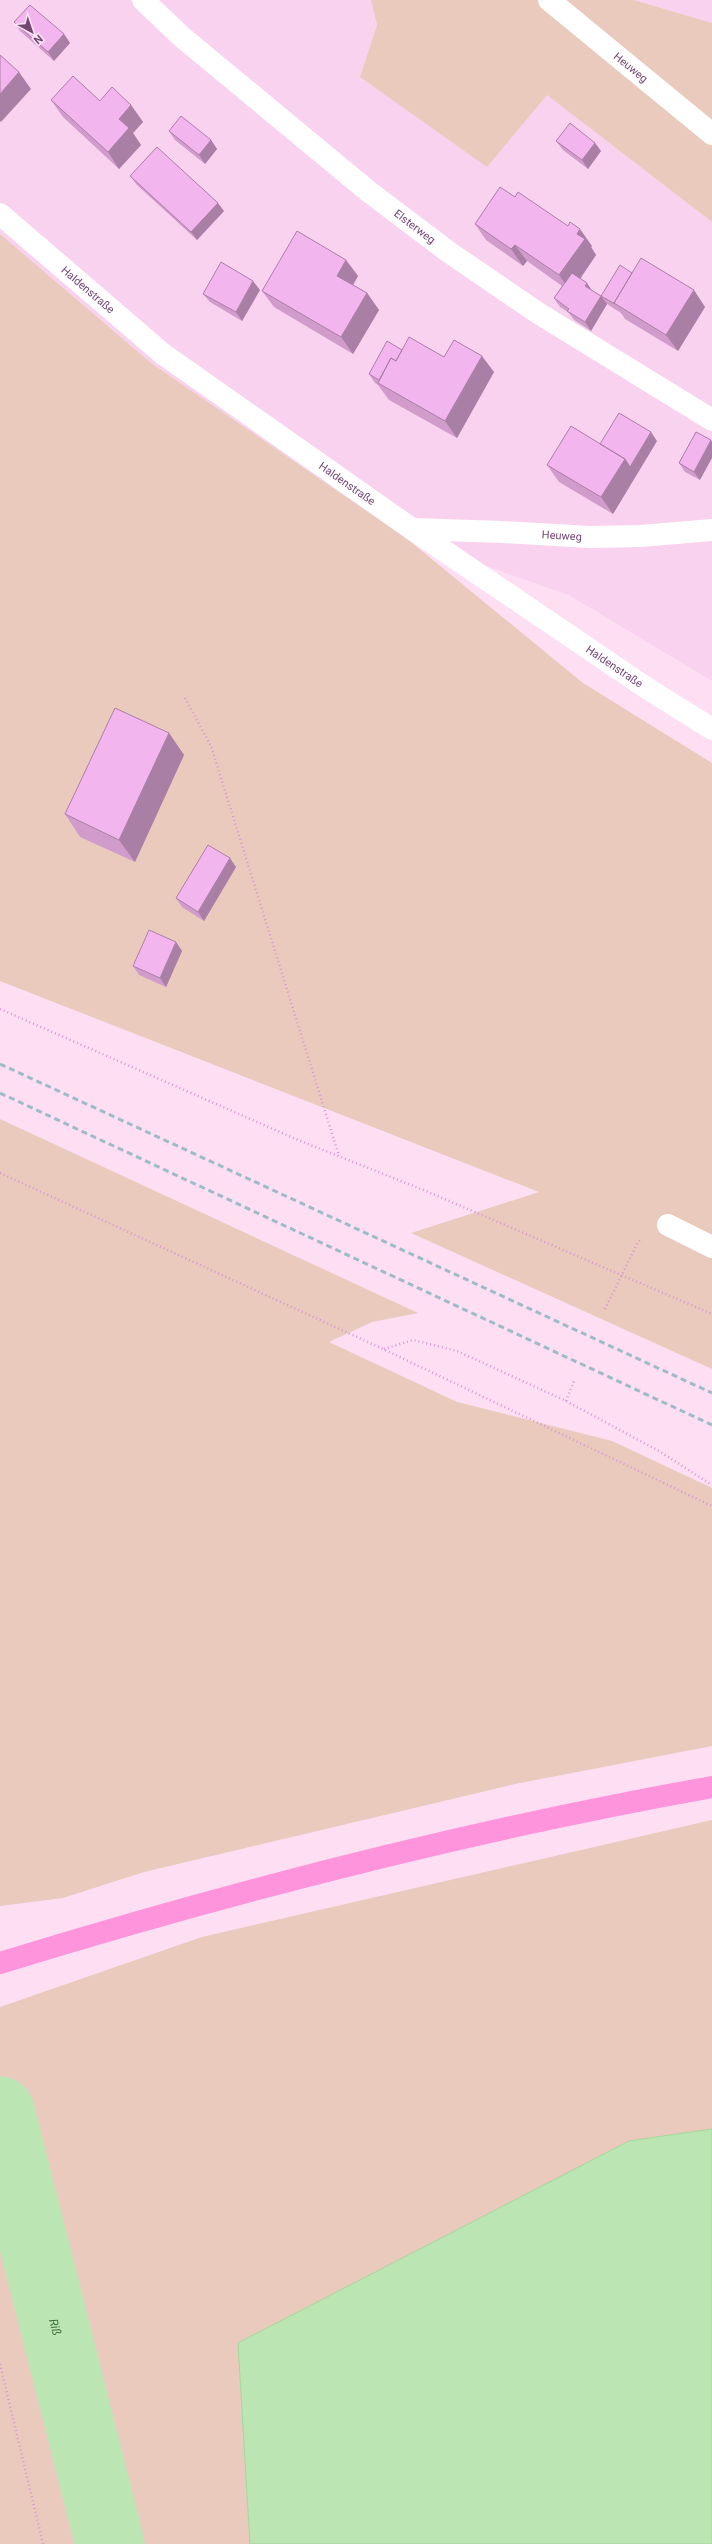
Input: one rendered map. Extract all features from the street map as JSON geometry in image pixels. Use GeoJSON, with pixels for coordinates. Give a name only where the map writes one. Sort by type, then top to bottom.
{"type":"FeatureCollection","features":[{"type":"Feature","properties":{"kind":"main road"},"geometry":{"type":"LineString","coordinates":[[0,1963],[246,1890],[401,1852],[712,1787]]}},
{"type":"Feature","properties":{"kind":"street","name":"Elsterweg"},"geometry":{"type":"LineString","coordinates":[[143,0],[182,37],[362,186],[450,253],[538,313],[712,420]]}},
{"type":"Feature","properties":{"kind":"street","name":"Heuweg"},"geometry":{"type":"LineString","coordinates":[[549,0],[712,134]]}},
{"type":"Feature","properties":{"kind":"street","name":"Haldenstraße"},"geometry":{"type":"LineString","coordinates":[[0,214],[163,354],[412,529],[648,690],[712,729]]}},
{"type":"Feature","properties":{"kind":"street","name":"Heuweg"},"geometry":{"type":"LineString","coordinates":[[412,529],[589,537],[641,536],[712,530]]}},
{"type":"Feature","properties":{"kind":"street"},"geometry":{"type":"LineString","coordinates":[[668,1225],[712,1247]]}},
{"type":"Feature","properties":{"kind":"path"},"geometry":{"type":"LineString","coordinates":[[185,698],[211,746],[339,1156]]}},
{"type":"Feature","properties":{"kind":"path"},"geometry":{"type":"LineString","coordinates":[[0,1009],[339,1156],[622,1274],[712,1314]]}},
{"type":"Feature","properties":{"kind":"path"},"geometry":{"type":"LineString","coordinates":[[0,1173],[383,1350],[712,1506]]}},
{"type":"Feature","properties":{"kind":"path"},"geometry":{"type":"LineString","coordinates":[[605,1309],[638,1242],[668,1225]]}},
{"type":"Feature","properties":{"kind":"path"},"geometry":{"type":"LineString","coordinates":[[383,1350],[414,1340],[457,1352],[566,1401],[659,1451],[712,1485]]}},
{"type":"Feature","properties":{"kind":"path"},"geometry":{"type":"LineString","coordinates":[[566,1401],[574,1381]]}},
{"type":"Feature","properties":{"kind":"path"},"geometry":{"type":"LineString","coordinates":[[0,2364],[43,2544]]}},
{"type":"Feature","properties":{"kind":"shaded area"},"geometry":{"type":"Polygon","coordinates":[[[0,0],[371,0],[377,25],[360,77],[547,95],[712,222],[712,681],[569,595],[406,538],[151,363],[0,234],[0,0]]]}},
{"type":"Feature","properties":{"kind":"shaded area"},"geometry":{"type":"Polygon","coordinates":[[[371,0],[634,0],[712,23],[712,222],[547,95],[487,167],[360,77],[377,25],[371,0]]]}},
{"type":"Feature","properties":{"kind":"shaded area"},"geometry":{"type":"Polygon","coordinates":[[[634,0],[712,0],[712,23],[634,0]]]}},
{"type":"Feature","properties":{"kind":"shaded area"},"geometry":{"type":"Polygon","coordinates":[[[0,234],[151,363],[406,538],[583,683],[712,763],[712,1369],[411,1233],[539,1192],[0,981],[0,234]]]}},
{"type":"Feature","properties":{"kind":"shaded area"},"geometry":{"type":"Polygon","coordinates":[[[0,1119],[418,1313],[372,1322],[329,1342],[457,1402],[612,1441],[712,1488],[712,1746],[515,1784],[144,1872],[63,1898],[0,1906],[0,1119]]]}},
{"type":"Feature","properties":{"kind":"shaded area"},"geometry":{"type":"Polygon","coordinates":[[[712,1820],[712,2129],[629,2141],[238,2343],[250,2544],[0,2544],[0,2007],[202,1937],[712,1820]]]}},
{"type":"Feature","properties":{"kind":"shaded area"},"geometry":{"type":"Polygon","coordinates":[[[712,2129],[712,2544],[250,2544],[238,2343],[629,2141],[712,2129]]]}},
{"type":"Feature","properties":{"kind":"building"},"geometry":{"type":"Polygon","coordinates":[[[30,5],[64,34],[48,52],[14,22],[30,5]]]}},
{"type":"Feature","properties":{"kind":"building"},"geometry":{"type":"Polygon","coordinates":[[[0,55],[19,72],[0,94],[0,55]]]}},
{"type":"Feature","properties":{"kind":"building"},"geometry":{"type":"Polygon","coordinates":[[[73,76],[100,101],[112,87],[131,105],[119,119],[129,128],[108,152],[51,100],[73,76]]]}},
{"type":"Feature","properties":{"kind":"building"},"geometry":{"type":"Polygon","coordinates":[[[181,116],[211,140],[199,155],[169,131],[181,116]]]}},
{"type":"Feature","properties":{"kind":"building"},"geometry":{"type":"Polygon","coordinates":[[[570,123],[595,143],[582,160],[556,141],[570,123]]]}},
{"type":"Feature","properties":{"kind":"building"},"geometry":{"type":"Polygon","coordinates":[[[157,147],[218,203],[191,232],[130,176],[157,147]]]}},
{"type":"Feature","properties":{"kind":"building"},"geometry":{"type":"Polygon","coordinates":[[[500,187],[515,197],[518,192],[568,226],[570,222],[580,229],[577,234],[585,239],[559,275],[515,245],[511,249],[475,224],[500,187]]]}},
{"type":"Feature","properties":{"kind":"building"},"geometry":{"type":"Polygon","coordinates":[[[297,231],[346,260],[337,276],[367,293],[341,337],[262,291],[297,231]]]}},
{"type":"Feature","properties":{"kind":"building"},"geometry":{"type":"Polygon","coordinates":[[[641,258],[694,290],[666,335],[614,303],[641,258]]]}},
{"type":"Feature","properties":{"kind":"building"},"geometry":{"type":"Polygon","coordinates":[[[221,262],[253,281],[236,312],[203,294],[221,262]]]}},
{"type":"Feature","properties":{"kind":"building"},"geometry":{"type":"Polygon","coordinates":[[[620,265],[632,273],[614,303],[615,304],[601,296],[620,265]]]}},
{"type":"Feature","properties":{"kind":"building"},"geometry":{"type":"Polygon","coordinates":[[[572,273],[587,283],[585,286],[601,296],[585,322],[567,311],[569,309],[554,298],[572,273]]]}},
{"type":"Feature","properties":{"kind":"building"},"geometry":{"type":"Polygon","coordinates":[[[409,337],[444,357],[454,340],[482,356],[445,421],[378,383],[391,358],[396,361],[409,337]]]}},
{"type":"Feature","properties":{"kind":"building"},"geometry":{"type":"Polygon","coordinates":[[[387,341],[402,350],[396,361],[391,358],[379,380],[369,374],[387,341]]]}},
{"type":"Feature","properties":{"kind":"building"},"geometry":{"type":"Polygon","coordinates":[[[619,413],[651,432],[630,467],[625,459],[600,444],[619,413]]]}},
{"type":"Feature","properties":{"kind":"building"},"geometry":{"type":"Polygon","coordinates":[[[571,426],[625,459],[601,497],[547,465],[571,426]]]}},
{"type":"Feature","properties":{"kind":"building"},"geometry":{"type":"Polygon","coordinates":[[[696,432],[711,440],[694,472],[679,463],[696,432]]]}},
{"type":"Feature","properties":{"kind":"building"},"geometry":{"type":"Polygon","coordinates":[[[115,708],[169,733],[119,840],[65,814],[115,708]]]}},
{"type":"Feature","properties":{"kind":"building"},"geometry":{"type":"Polygon","coordinates":[[[208,845],[230,858],[198,912],[176,898],[208,845]]]}},
{"type":"Feature","properties":{"kind":"building"},"geometry":{"type":"Polygon","coordinates":[[[149,930],[176,942],[160,978],[133,966],[149,930]]]}},
{"type":"Feature","properties":{"kind":"waterway","name":"Riß"},"geometry":{"type":"LineString","coordinates":[[0,2111],[110,2544]]}},
{"type":"Feature","properties":{"kind":"railway"},"geometry":{"type":"LineString","coordinates":[[0,1064],[712,1393]]}},
{"type":"Feature","properties":{"kind":"railway"},"geometry":{"type":"LineString","coordinates":[[0,1093],[712,1425]]}}]}
